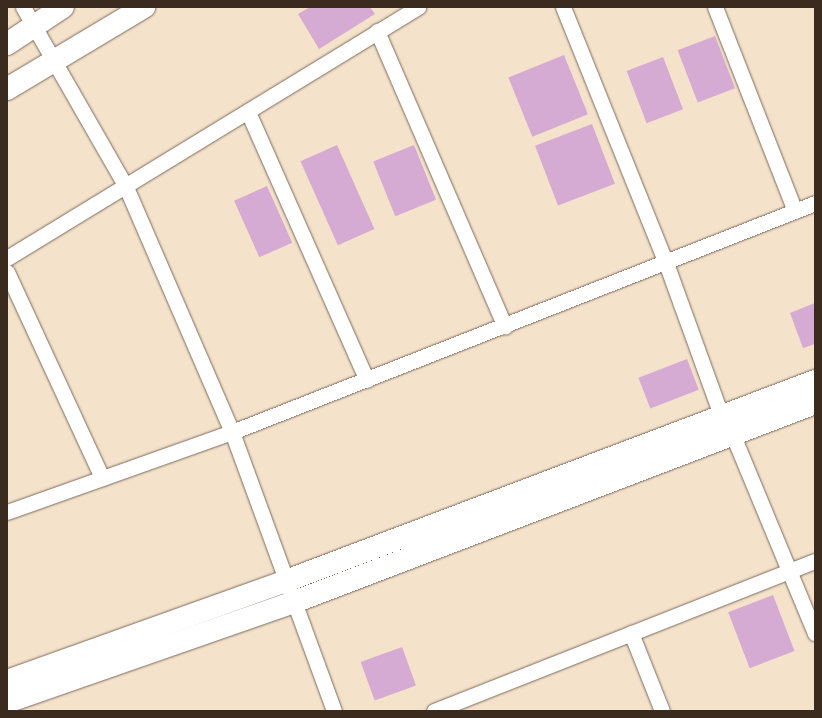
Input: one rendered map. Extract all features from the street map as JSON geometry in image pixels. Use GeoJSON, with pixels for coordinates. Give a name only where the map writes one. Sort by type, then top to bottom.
{"type":"FeatureCollection","features":[{"type":"Feature","properties":{"kind":"street"},"geometry":{"type":"LineString","coordinates":[[23,7],[126,187],[232,432],[334,711]]}},
{"type":"Feature","properties":{"kind":"street"},"geometry":{"type":"LineString","coordinates":[[7,44],[63,7]]}},
{"type":"Feature","properties":{"kind":"street"},"geometry":{"type":"LineString","coordinates":[[7,89],[144,7]]}},
{"type":"Feature","properties":{"kind":"street"},"geometry":{"type":"LineString","coordinates":[[7,258],[126,187],[377,31],[419,7]]}},
{"type":"Feature","properties":{"kind":"street"},"geometry":{"type":"LineString","coordinates":[[563,7],[666,263],[727,424],[815,633]]}},
{"type":"Feature","properties":{"kind":"street"},"geometry":{"type":"LineString","coordinates":[[715,7],[794,211]]}},
{"type":"Feature","properties":{"kind":"street"},"geometry":{"type":"LineString","coordinates":[[377,31],[504,327]]}},
{"type":"Feature","properties":{"kind":"street"},"geometry":{"type":"LineString","coordinates":[[248,112],[367,380]]}},
{"type":"Feature","properties":{"kind":"street"},"geometry":{"type":"LineString","coordinates":[[7,512],[232,432],[504,327],[815,203]]}},
{"type":"Feature","properties":{"kind":"street"},"geometry":{"type":"LineString","coordinates":[[7,272],[102,478]]}},
{"type":"Feature","properties":{"kind":"street"},"geometry":{"type":"LineString","coordinates":[[7,702],[294,602],[727,424],[815,380]]}},
{"type":"Feature","properties":{"kind":"street"},"geometry":{"type":"LineString","coordinates":[[7,681],[727,424],[815,402]]}},
{"type":"Feature","properties":{"kind":"street"},"geometry":{"type":"LineString","coordinates":[[434,711],[815,560]]}},
{"type":"Feature","properties":{"kind":"street"},"geometry":{"type":"LineString","coordinates":[[631,633],[662,711]]}},
{"type":"Feature","properties":{"kind":"building"},"geometry":{"type":"Polygon","coordinates":[[[310,7],[370,7],[375,14],[319,49],[298,14],[310,7]]]}},
{"type":"Feature","properties":{"kind":"building"},"geometry":{"type":"Polygon","coordinates":[[[715,36],[735,88],[698,103],[678,50],[715,36]]]}},
{"type":"Feature","properties":{"kind":"building"},"geometry":{"type":"Polygon","coordinates":[[[564,55],[588,114],[532,137],[508,77],[564,55]]]}},
{"type":"Feature","properties":{"kind":"building"},"geometry":{"type":"Polygon","coordinates":[[[663,57],[683,109],[647,123],[627,71],[663,57]]]}},
{"type":"Feature","properties":{"kind":"building"},"geometry":{"type":"Polygon","coordinates":[[[592,124],[615,184],[558,206],[535,146],[592,124]]]}},
{"type":"Feature","properties":{"kind":"building"},"geometry":{"type":"Polygon","coordinates":[[[337,145],[374,229],[338,245],[300,161],[337,145]]]}},
{"type":"Feature","properties":{"kind":"building"},"geometry":{"type":"Polygon","coordinates":[[[414,145],[436,200],[395,216],[373,161],[414,145]]]}},
{"type":"Feature","properties":{"kind":"building"},"geometry":{"type":"Polygon","coordinates":[[[267,186],[292,243],[259,257],[234,201],[267,186]]]}},
{"type":"Feature","properties":{"kind":"building"},"geometry":{"type":"Polygon","coordinates":[[[815,303],[815,344],[803,348],[790,313],[815,303]]]}},
{"type":"Feature","properties":{"kind":"building"},"geometry":{"type":"Polygon","coordinates":[[[687,359],[699,390],[650,408],[638,378],[687,359]]]}},
{"type":"Feature","properties":{"kind":"building"},"geometry":{"type":"Polygon","coordinates":[[[773,595],[795,651],[750,668],[728,612],[773,595]]]}},
{"type":"Feature","properties":{"kind":"building"},"geometry":{"type":"Polygon","coordinates":[[[402,647],[416,686],[375,701],[361,662],[402,647]]]}}]}
